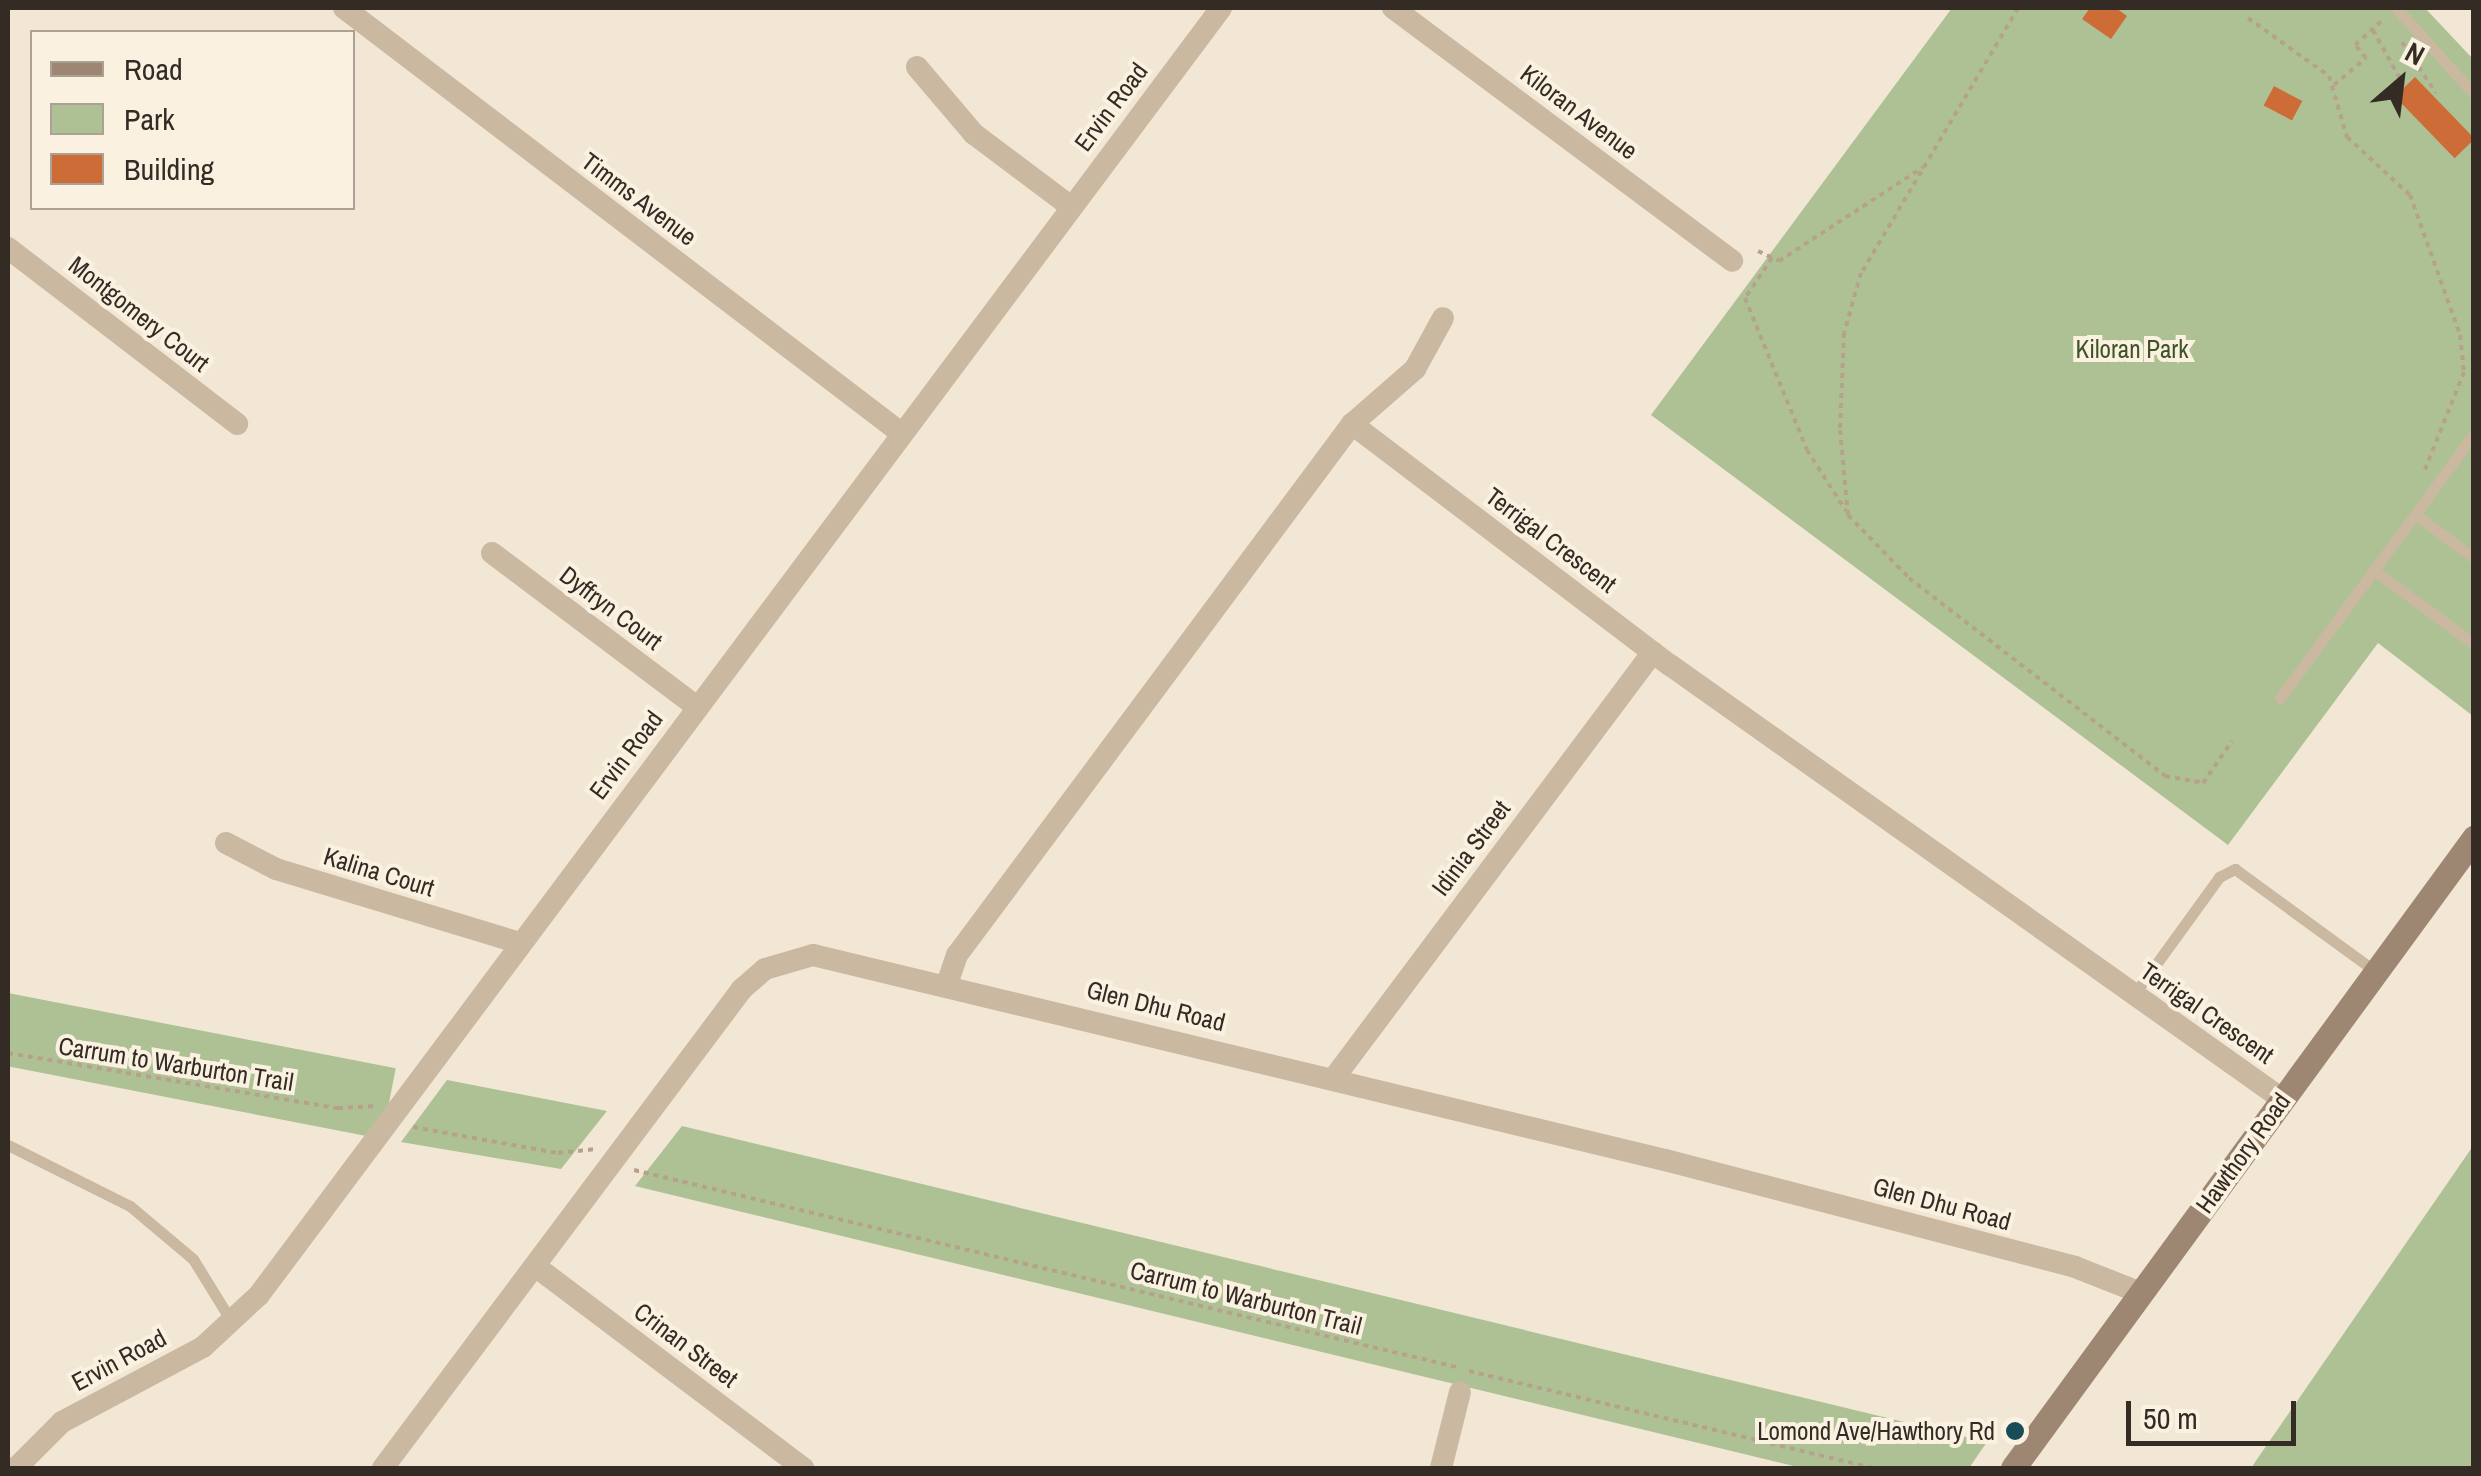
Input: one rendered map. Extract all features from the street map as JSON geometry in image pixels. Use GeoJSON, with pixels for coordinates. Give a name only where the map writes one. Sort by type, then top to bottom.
{"type":"FeatureCollection","features":[{"type":"Feature","properties":{"kind":"main road","name":"Hawthory Road"},"geometry":{"type":"LineString","coordinates":[[2013,1468],[2474,838]]}},
{"type":"Feature","properties":{"kind":"street","name":"Timms Avenue"},"geometry":{"type":"LineString","coordinates":[[344,8],[902,433]]}},
{"type":"Feature","properties":{"kind":"street","name":"Ervin Road"},"geometry":{"type":"LineString","coordinates":[[16,1468],[62,1422],[234,1326],[1221,8]]}},
{"type":"Feature","properties":{"kind":"street","name":"Kiloran Avenue"},"geometry":{"type":"LineString","coordinates":[[1393,8],[1732,261]]}},
{"type":"Feature","properties":{"kind":"street"},"geometry":{"type":"LineString","coordinates":[[918,67],[974,134],[1070,206]]}},
{"type":"Feature","properties":{"kind":"street","name":"Montgomery Court"},"geometry":{"type":"LineString","coordinates":[[8,248],[237,424]]}},
{"type":"Feature","properties":{"kind":"street"},"geometry":{"type":"LineString","coordinates":[[947,984],[957,955],[1352,424],[1415,370],[1443,318]]}},
{"type":"Feature","properties":{"kind":"street","name":"Terrigal Crescent"},"geometry":{"type":"LineString","coordinates":[[1352,424],[1653,652],[2282,1099]]}},
{"type":"Feature","properties":{"kind":"street","name":"Dyffryn Court"},"geometry":{"type":"LineString","coordinates":[[492,553],[697,707]]}},
{"type":"Feature","properties":{"kind":"street","name":"Idinia Street"},"geometry":{"type":"LineString","coordinates":[[1334,1078],[1653,652]]}},
{"type":"Feature","properties":{"kind":"street","name":"Kalina Court"},"geometry":{"type":"LineString","coordinates":[[226,843],[276,870],[519,943]]}},
{"type":"Feature","properties":{"kind":"street","name":"Glen Dhu Road"},"geometry":{"type":"LineString","coordinates":[[383,1468],[612,1159],[765,969],[830,956],[1334,1078],[2074,1267],[2141,1293]]}},
{"type":"Feature","properties":{"kind":"street","name":"Crinan Street"},"geometry":{"type":"LineString","coordinates":[[536,1266],[804,1468]]}},
{"type":"Feature","properties":{"kind":"street"},"geometry":{"type":"LineString","coordinates":[[1441,1468],[1460,1392]]}},
{"type":"Feature","properties":{"kind":"lane"},"geometry":{"type":"LineString","coordinates":[[2396,8],[2474,94]]}},
{"type":"Feature","properties":{"kind":"lane"},"geometry":{"type":"LineString","coordinates":[[2280,698],[2474,434]]}},
{"type":"Feature","properties":{"kind":"lane"},"geometry":{"type":"LineString","coordinates":[[2416,515],[2474,558]]}},
{"type":"Feature","properties":{"kind":"lane"},"geometry":{"type":"LineString","coordinates":[[2375,570],[2474,644]]}},
{"type":"Feature","properties":{"kind":"lane"},"geometry":{"type":"LineString","coordinates":[[2133,996],[2219,876],[2236,869],[2375,970]]}},
{"type":"Feature","properties":{"kind":"lane"},"geometry":{"type":"LineString","coordinates":[[8,1145],[130,1206],[192,1259],[234,1326]]}},
{"type":"Feature","properties":{"kind":"path"},"geometry":{"type":"LineString","coordinates":[[1848,514],[1840,430],[1844,333],[1861,272],[2018,8]]}},
{"type":"Feature","properties":{"kind":"path"},"geometry":{"type":"LineString","coordinates":[[2248,18],[2316,62],[2334,85],[2347,137],[2410,195],[2460,335],[2464,378],[2429,455],[2425,496]]}},
{"type":"Feature","properties":{"kind":"path"},"geometry":{"type":"LineString","coordinates":[[2334,85],[2366,58],[2355,45],[2384,18]]}},
{"type":"Feature","properties":{"kind":"path"},"geometry":{"type":"LineString","coordinates":[[2372,29],[2385,44],[2404,86]]}},
{"type":"Feature","properties":{"kind":"path"},"geometry":{"type":"LineString","coordinates":[[2398,34],[2436,93]]}},
{"type":"Feature","properties":{"kind":"path"},"geometry":{"type":"LineString","coordinates":[[1927,164],[1818,241],[1772,258],[1746,298],[1800,434],[1848,514],[1909,578],[2165,776],[2203,783],[2232,741]]}},
{"type":"Feature","properties":{"kind":"path"},"geometry":{"type":"LineString","coordinates":[[1758,252],[1772,258]]}},
{"type":"Feature","properties":{"kind":"path","name":"Carrum to Warburton Trail"},"geometry":{"type":"LineString","coordinates":[[8,1053],[338,1108]]}},
{"type":"Feature","properties":{"kind":"path"},"geometry":{"type":"LineString","coordinates":[[430,1136],[558,1153],[581,1146]]}},
{"type":"Feature","properties":{"kind":"path","name":"Carrum to Warburton Trail"},"geometry":{"type":"LineString","coordinates":[[612,1159],[684,1187],[1010,1257],[1873,1468]]}},
{"type":"Feature","properties":{"kind":"green space","name":"Kiloran Park"},"geometry":{"type":"Polygon","coordinates":[[[1952,8],[2425,8],[2473,59],[2473,716],[2378,643],[2228,845],[1651,415],[1952,8]]]}},
{"type":"Feature","properties":{"kind":"green space"},"geometry":{"type":"Polygon","coordinates":[[[8,993],[396,1068],[382,1139],[8,1066],[8,993]]]}},
{"type":"Feature","properties":{"kind":"green space"},"geometry":{"type":"Polygon","coordinates":[[[447,1080],[607,1111],[561,1169],[401,1142],[447,1080]]]}},
{"type":"Feature","properties":{"kind":"green space"},"geometry":{"type":"Polygon","coordinates":[[[682,1126],[1987,1442],[1969,1468],[1802,1468],[635,1186],[682,1126]]]}},
{"type":"Feature","properties":{"kind":"green space"},"geometry":{"type":"Polygon","coordinates":[[[2473,1146],[2473,1468],[2251,1468],[2473,1146]]]}},
{"type":"Feature","properties":{"kind":"building"},"geometry":{"type":"Polygon","coordinates":[[[2090,8],[2116,8],[2127,16],[2111,39],[2082,19],[2090,8]]]}},
{"type":"Feature","properties":{"kind":"building"},"geometry":{"type":"Polygon","coordinates":[[[2415,77],[2474,138],[2455,158],[2395,96],[2415,77]]]}},
{"type":"Feature","properties":{"kind":"building"},"geometry":{"type":"Polygon","coordinates":[[[2274,86],[2302,101],[2292,120],[2264,105],[2274,86]]]}},
{"type":"Feature","properties":{"kind":"place","name":"Lomond Ave/Hawthory Rd"},"geometry":{"type":"Point","coordinates":[2015,1431]}}]}
